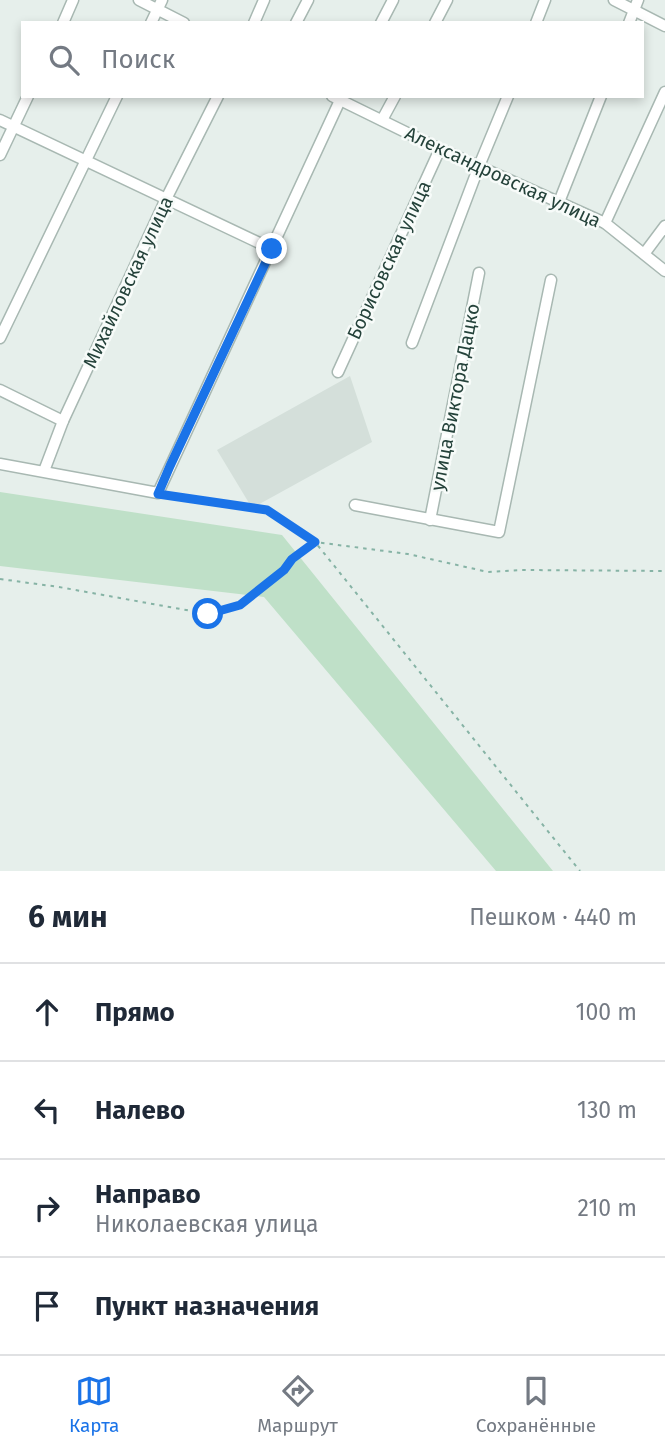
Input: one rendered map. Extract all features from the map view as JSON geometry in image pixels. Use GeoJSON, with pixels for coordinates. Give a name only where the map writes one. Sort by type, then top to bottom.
{"type":"FeatureCollection","features":[{"type":"Feature","properties":{"kind":"street"},"geometry":{"type":"LineString","coordinates":[[64,21],[74,0]]}},
{"type":"Feature","properties":{"kind":"street"},"geometry":{"type":"LineString","coordinates":[[139,0],[160,5],[181,21]]}},
{"type":"Feature","properties":{"kind":"street"},"geometry":{"type":"LineString","coordinates":[[255,21],[264,0]]}},
{"type":"Feature","properties":{"kind":"street"},"geometry":{"type":"LineString","coordinates":[[297,21],[308,0]]}},
{"type":"Feature","properties":{"kind":"street"},"geometry":{"type":"LineString","coordinates":[[382,21],[393,0]]}},
{"type":"Feature","properties":{"kind":"street"},"geometry":{"type":"LineString","coordinates":[[436,21],[447,0]]}},
{"type":"Feature","properties":{"kind":"street"},"geometry":{"type":"LineString","coordinates":[[537,21],[545,0]]}},
{"type":"Feature","properties":{"kind":"street"},"geometry":{"type":"LineString","coordinates":[[614,0],[636,5],[665,26]]}},
{"type":"Feature","properties":{"kind":"street"},"geometry":{"type":"LineString","coordinates":[[152,21],[160,5]]}},
{"type":"Feature","properties":{"kind":"street"},"geometry":{"type":"LineString","coordinates":[[605,223],[665,92]]}},
{"type":"Feature","properties":{"kind":"street"},"geometry":{"type":"LineString","coordinates":[[0,155],[27,98]]}},
{"type":"Feature","properties":{"kind":"street"},"geometry":{"type":"LineString","coordinates":[[0,338],[116,98]]}},
{"type":"Feature","properties":{"kind":"street","name":"Михайловская улица"},"geometry":{"type":"LineString","coordinates":[[44,471],[62,421],[166,199],[217,98]]}},
{"type":"Feature","properties":{"kind":"street"},"geometry":{"type":"LineString","coordinates":[[0,464],[158,494],[272,249],[338,98]]}},
{"type":"Feature","properties":{"kind":"street","name":"Александровская улица"},"geometry":{"type":"LineString","coordinates":[[338,98],[440,149],[605,223],[665,271]]}},
{"type":"Feature","properties":{"kind":"street"},"geometry":{"type":"LineString","coordinates":[[382,120],[394,98]]}},
{"type":"Feature","properties":{"kind":"street"},"geometry":{"type":"LineString","coordinates":[[412,343],[507,98]]}},
{"type":"Feature","properties":{"kind":"street"},"geometry":{"type":"LineString","coordinates":[[559,202],[600,98]]}},
{"type":"Feature","properties":{"kind":"street"},"geometry":{"type":"LineString","coordinates":[[0,120],[272,249]]}},
{"type":"Feature","properties":{"kind":"street","name":"Борисовская улица"},"geometry":{"type":"LineString","coordinates":[[338,372],[440,149]]}},
{"type":"Feature","properties":{"kind":"street"},"geometry":{"type":"LineString","coordinates":[[647,250],[665,226]]}},
{"type":"Feature","properties":{"kind":"street","name":"улица Виктора Дацко"},"geometry":{"type":"LineString","coordinates":[[430,520],[479,273]]}},
{"type":"Feature","properties":{"kind":"street"},"geometry":{"type":"LineString","coordinates":[[355,505],[499,533],[551,279]]}},
{"type":"Feature","properties":{"kind":"street"},"geometry":{"type":"LineString","coordinates":[[0,390],[62,421]]}},
{"type":"Feature","properties":{"kind":"path"},"geometry":{"type":"LineString","coordinates":[[158,494],[267,510],[315,542],[580,871]]}},
{"type":"Feature","properties":{"kind":"path"},"geometry":{"type":"LineString","coordinates":[[0,579],[208,614],[240,605],[315,542],[408,554],[488,572],[665,571]]}},
{"type":"Feature","properties":{"kind":"shaded area"},"geometry":{"type":"Polygon","coordinates":[[[350,376],[372,442],[252,508],[217,450],[350,376]]]}},
{"type":"Feature","properties":{"kind":"green space"},"geometry":{"type":"Polygon","coordinates":[[[0,492],[282,535],[553,871],[496,871],[264,597],[0,566],[0,492]]]}},
{"type":"Feature","properties":{"kind":"route"},"geometry":{"type":"LineString","coordinates":[[208,614],[240,605],[315,542],[267,510],[158,494],[272,249]]}}]}
